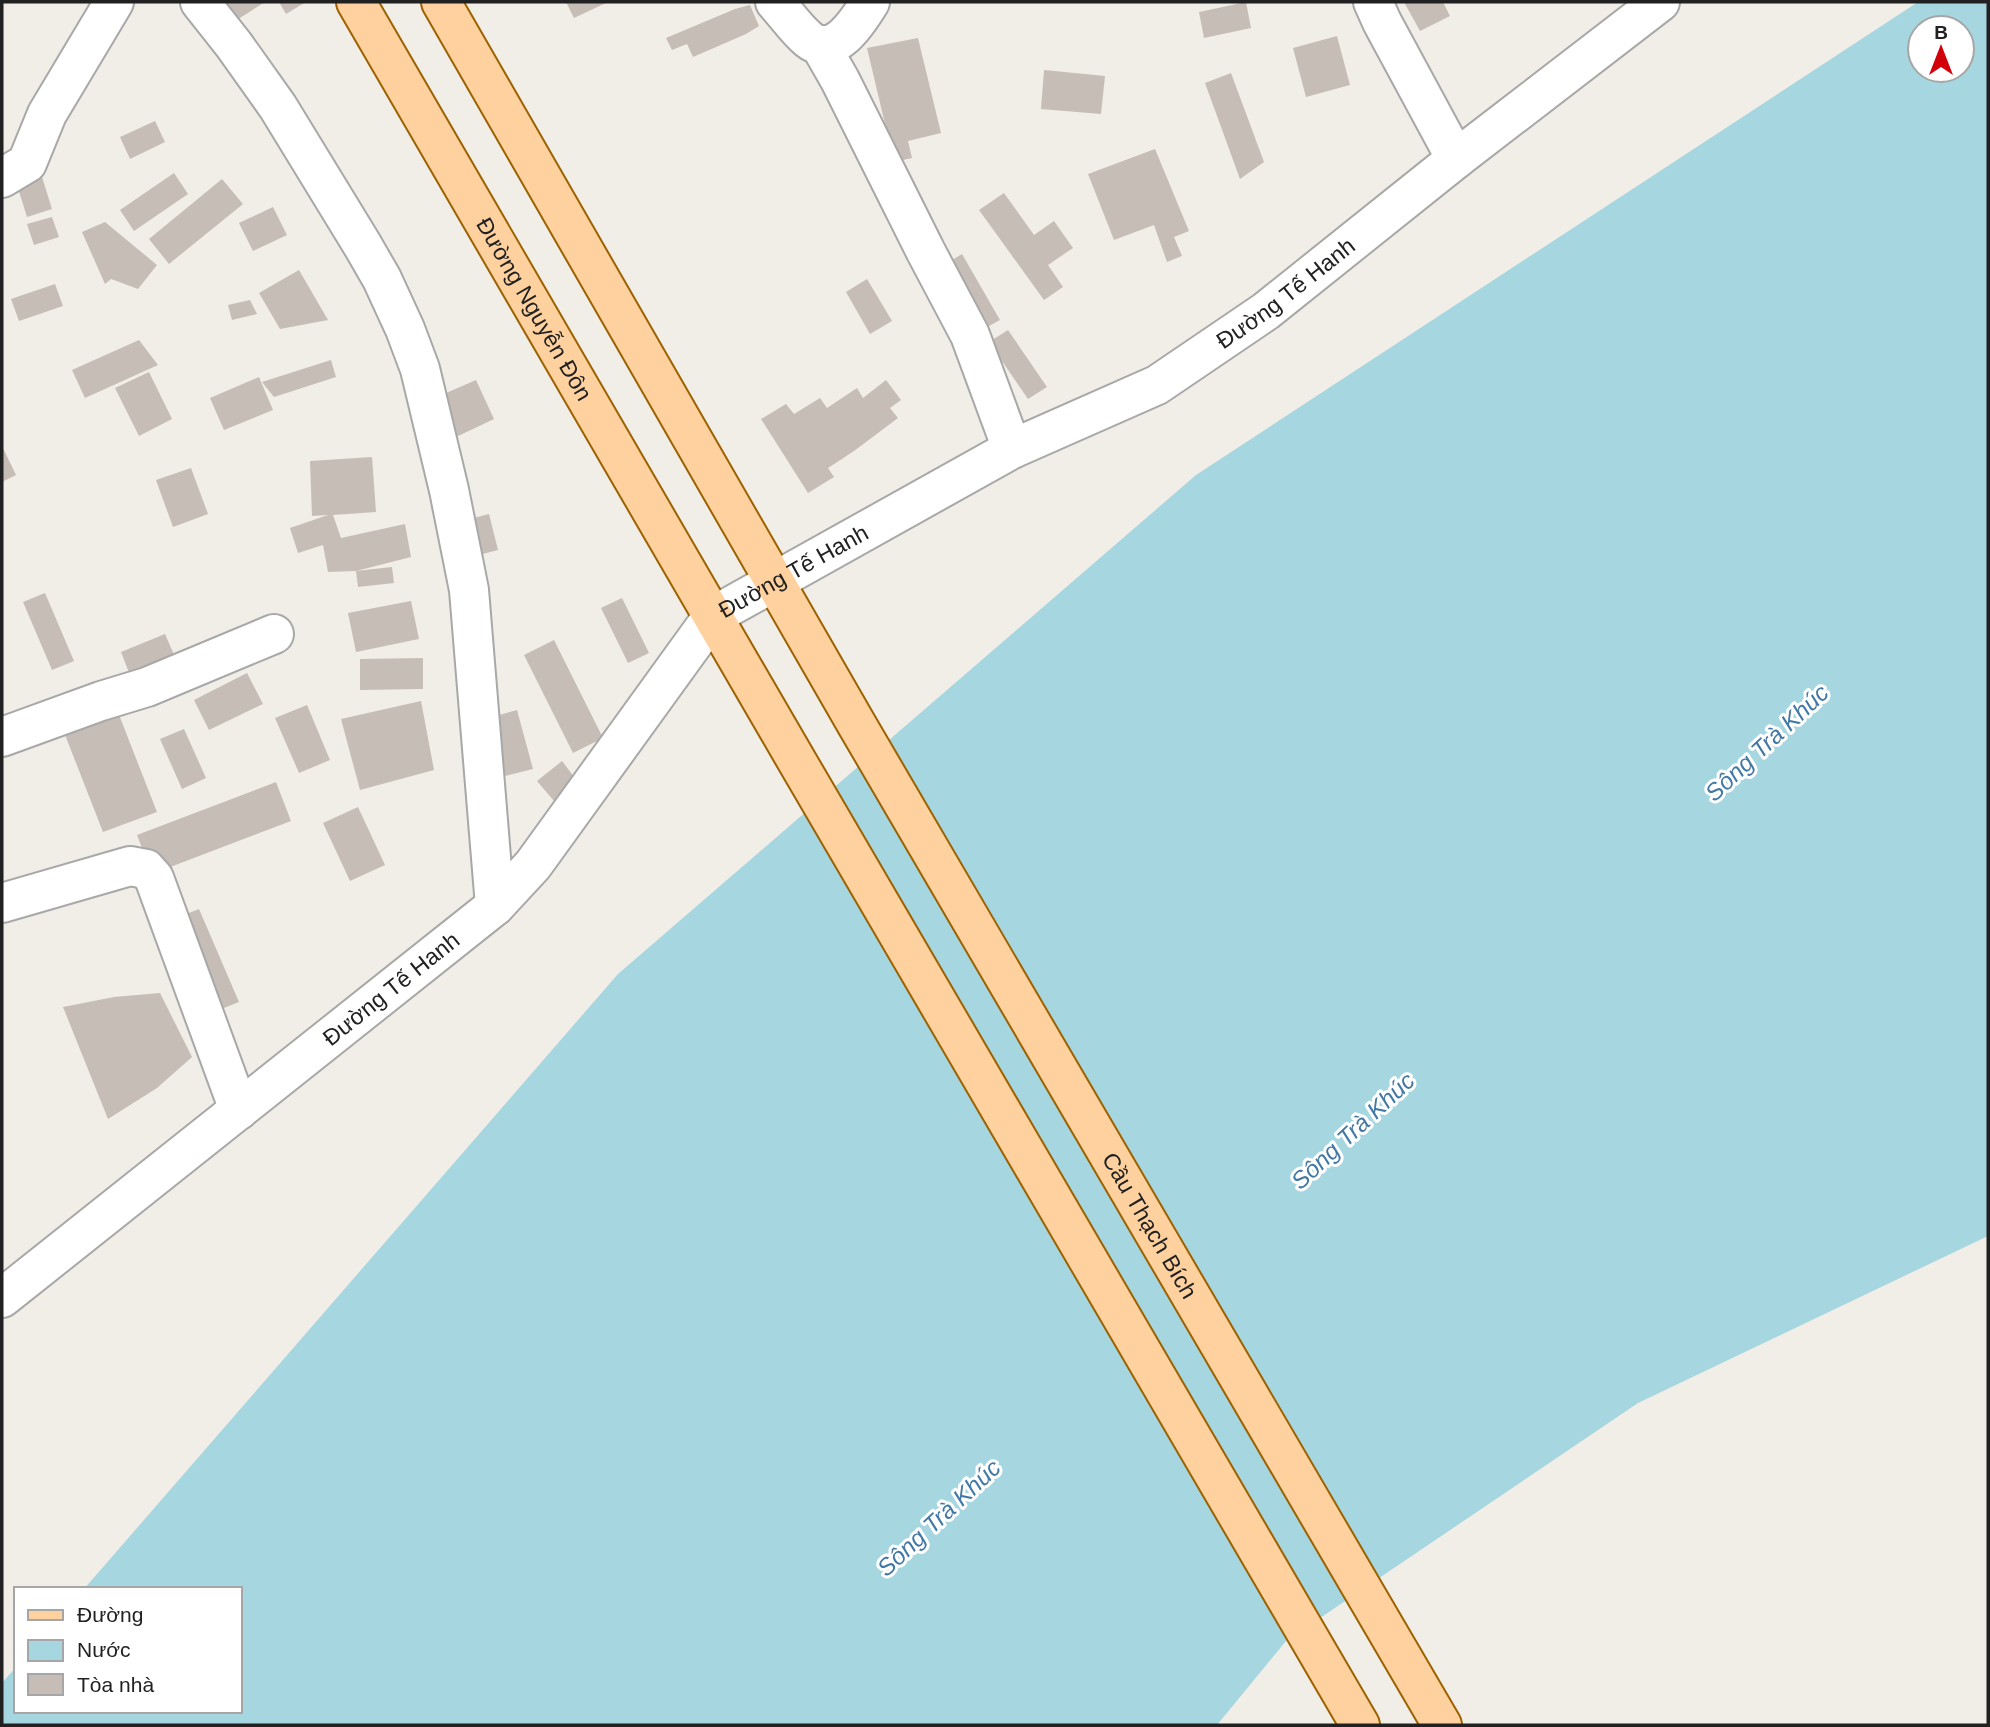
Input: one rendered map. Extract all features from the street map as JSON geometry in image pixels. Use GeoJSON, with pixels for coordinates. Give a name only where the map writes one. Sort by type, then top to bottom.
{"type":"FeatureCollection","features":[{"type":"Feature","properties":{"kind":"main road","name":"Đường Nguyễn Đôn"},"geometry":{"type":"LineString","coordinates":[[356,2],[1360,1725]]}},
{"type":"Feature","properties":{"kind":"main road"},"geometry":{"type":"LineString","coordinates":[[441,2],[775,582]]}},
{"type":"Feature","properties":{"kind":"main road","name":"Cầu Thạch Bích"},"geometry":{"type":"LineString","coordinates":[[775,582],[1442,1725]]}},
{"type":"Feature","properties":{"kind":"street"},"geometry":{"type":"LineString","coordinates":[[2,178],[27,163],[47,114],[114,2]]}},
{"type":"Feature","properties":{"kind":"street"},"geometry":{"type":"LineString","coordinates":[[200,2],[278,107],[363,246],[382,279],[420,369],[449,489],[469,590],[495,905]]}},
{"type":"Feature","properties":{"kind":"street"},"geometry":{"type":"LineString","coordinates":[[775,2],[810,41],[820,45],[834,43],[847,34],[870,2]]}},
{"type":"Feature","properties":{"kind":"street"},"geometry":{"type":"LineString","coordinates":[[1373,2],[1456,159]]}},
{"type":"Feature","properties":{"kind":"street","name":"Đường Tế Hanh"},"geometry":{"type":"LineString","coordinates":[[4,1289],[239,1110],[495,905],[533,865],[713,616],[1012,449],[1157,385],[1266,311],[1456,159],[1660,2]]}},
{"type":"Feature","properties":{"kind":"street"},"geometry":{"type":"LineString","coordinates":[[820,45],[970,335],[1012,449]]}},
{"type":"Feature","properties":{"kind":"street"},"geometry":{"type":"LineString","coordinates":[[2,737],[147,687],[274,634]]}},
{"type":"Feature","properties":{"kind":"street"},"geometry":{"type":"LineString","coordinates":[[2,903],[130,866],[146,869],[154,878],[239,1110]]}},
{"type":"Feature","properties":{"kind":"water","name":"Sông Trà Khúc"},"geometry":{"type":"Polygon","coordinates":[[[1918,2],[1988,2],[1988,1236],[1638,1403],[1286,1641],[1217,1725],[2,1725],[2,1683],[14,1669],[14,1713],[242,1713],[242,1587],[86,1587],[618,974],[1196,475],[1918,2]]]}},
{"type":"Feature","properties":{"kind":"building"},"geometry":{"type":"Polygon","coordinates":[[[218,2],[265,2],[232,23],[218,2]]]}},
{"type":"Feature","properties":{"kind":"building"},"geometry":{"type":"Polygon","coordinates":[[[279,2],[306,2],[286,14],[279,2]]]}},
{"type":"Feature","properties":{"kind":"building"},"geometry":{"type":"Polygon","coordinates":[[[566,2],[608,2],[574,18],[566,2]]]}},
{"type":"Feature","properties":{"kind":"building"},"geometry":{"type":"Polygon","coordinates":[[[1246,2],[1251,28],[1204,38],[1199,12],[1246,2]]]}},
{"type":"Feature","properties":{"kind":"building"},"geometry":{"type":"Polygon","coordinates":[[[1404,2],[1443,2],[1450,16],[1420,31],[1404,2]]]}},
{"type":"Feature","properties":{"kind":"building"},"geometry":{"type":"Polygon","coordinates":[[[750,5],[759,26],[693,57],[687,44],[672,50],[666,38],[735,9],[750,5]]]}},
{"type":"Feature","properties":{"kind":"building"},"geometry":{"type":"Polygon","coordinates":[[[1337,36],[1350,85],[1306,97],[1293,48],[1337,36]]]}},
{"type":"Feature","properties":{"kind":"building"},"geometry":{"type":"Polygon","coordinates":[[[918,38],[941,133],[908,141],[912,158],[894,162],[867,48],[918,38]]]}},
{"type":"Feature","properties":{"kind":"building"},"geometry":{"type":"Polygon","coordinates":[[[1044,70],[1105,76],[1101,114],[1041,109],[1044,70]]]}},
{"type":"Feature","properties":{"kind":"building"},"geometry":{"type":"Polygon","coordinates":[[[1231,73],[1264,162],[1240,179],[1205,83],[1231,73]]]}},
{"type":"Feature","properties":{"kind":"building"},"geometry":{"type":"Polygon","coordinates":[[[155,121],[165,142],[130,159],[120,137],[155,121]]]}},
{"type":"Feature","properties":{"kind":"building"},"geometry":{"type":"Polygon","coordinates":[[[1155,149],[1189,231],[1174,237],[1182,256],[1167,262],[1154,225],[1114,240],[1088,174],[1155,149]]]}},
{"type":"Feature","properties":{"kind":"building"},"geometry":{"type":"Polygon","coordinates":[[[174,173],[188,194],[134,231],[120,210],[174,173]]]}},
{"type":"Feature","properties":{"kind":"building"},"geometry":{"type":"Polygon","coordinates":[[[42,177],[52,209],[27,217],[17,185],[42,177]]]}},
{"type":"Feature","properties":{"kind":"building"},"geometry":{"type":"Polygon","coordinates":[[[222,179],[243,204],[169,264],[149,239],[222,179]]]}},
{"type":"Feature","properties":{"kind":"building"},"geometry":{"type":"Polygon","coordinates":[[[1004,193],[1034,235],[1054,221],[1073,248],[1048,265],[1063,287],[1044,300],[979,210],[1004,193]]]}},
{"type":"Feature","properties":{"kind":"building"},"geometry":{"type":"Polygon","coordinates":[[[273,207],[287,235],[253,251],[239,223],[273,207]]]}},
{"type":"Feature","properties":{"kind":"building"},"geometry":{"type":"Polygon","coordinates":[[[52,217],[59,237],[34,245],[27,224],[52,217]]]}},
{"type":"Feature","properties":{"kind":"building"},"geometry":{"type":"Polygon","coordinates":[[[105,222],[157,265],[138,289],[111,279],[105,284],[82,232],[105,222]]]}},
{"type":"Feature","properties":{"kind":"building"},"geometry":{"type":"Polygon","coordinates":[[[962,254],[1000,320],[980,331],[941,267],[962,254]]]}},
{"type":"Feature","properties":{"kind":"building"},"geometry":{"type":"Polygon","coordinates":[[[299,270],[328,320],[280,329],[259,293],[299,270]]]}},
{"type":"Feature","properties":{"kind":"building"},"geometry":{"type":"Polygon","coordinates":[[[867,279],[892,321],[870,334],[846,292],[867,279]]]}},
{"type":"Feature","properties":{"kind":"building"},"geometry":{"type":"Polygon","coordinates":[[[55,284],[63,306],[19,321],[11,299],[55,284]]]}},
{"type":"Feature","properties":{"kind":"building"},"geometry":{"type":"Polygon","coordinates":[[[250,300],[257,314],[232,320],[228,305],[250,300]]]}},
{"type":"Feature","properties":{"kind":"building"},"geometry":{"type":"Polygon","coordinates":[[[1008,330],[1047,387],[1028,399],[989,342],[1008,330]]]}},
{"type":"Feature","properties":{"kind":"building"},"geometry":{"type":"Polygon","coordinates":[[[139,340],[158,365],[85,398],[72,370],[139,340]]]}},
{"type":"Feature","properties":{"kind":"building"},"geometry":{"type":"Polygon","coordinates":[[[331,360],[336,377],[274,397],[262,382],[331,360]]]}},
{"type":"Feature","properties":{"kind":"building"},"geometry":{"type":"Polygon","coordinates":[[[149,372],[172,419],[139,436],[115,388],[149,372]]]}},
{"type":"Feature","properties":{"kind":"building"},"geometry":{"type":"Polygon","coordinates":[[[259,377],[273,410],[224,430],[210,398],[259,377]]]}},
{"type":"Feature","properties":{"kind":"building"},"geometry":{"type":"Polygon","coordinates":[[[476,380],[494,419],[456,437],[437,397],[476,380]]]}},
{"type":"Feature","properties":{"kind":"building"},"geometry":{"type":"Polygon","coordinates":[[[886,380],[901,400],[890,408],[898,418],[828,468],[834,477],[808,493],[761,419],[786,404],[794,414],[820,398],[827,408],[857,388],[863,398],[886,380]]]}},
{"type":"Feature","properties":{"kind":"building"},"geometry":{"type":"Polygon","coordinates":[[[2,446],[16,475],[2,482],[2,446]]]}},
{"type":"Feature","properties":{"kind":"building"},"geometry":{"type":"Polygon","coordinates":[[[372,457],[376,512],[333,515],[341,538],[405,524],[411,557],[356,571],[328,572],[323,545],[298,553],[290,528],[328,515],[312,516],[310,461],[372,457]]]}},
{"type":"Feature","properties":{"kind":"building"},"geometry":{"type":"Polygon","coordinates":[[[191,468],[208,514],[173,527],[156,480],[191,468]]]}},
{"type":"Feature","properties":{"kind":"building"},"geometry":{"type":"Polygon","coordinates":[[[489,514],[498,550],[471,557],[462,521],[489,514]]]}},
{"type":"Feature","properties":{"kind":"building"},"geometry":{"type":"Polygon","coordinates":[[[392,567],[394,583],[358,587],[356,571],[392,567]]]}},
{"type":"Feature","properties":{"kind":"building"},"geometry":{"type":"Polygon","coordinates":[[[45,593],[74,661],[52,670],[23,602],[45,593]]]}},
{"type":"Feature","properties":{"kind":"building"},"geometry":{"type":"Polygon","coordinates":[[[622,598],[649,653],[628,663],[601,608],[622,598]]]}},
{"type":"Feature","properties":{"kind":"building"},"geometry":{"type":"Polygon","coordinates":[[[411,601],[419,639],[356,652],[348,613],[411,601]]]}},
{"type":"Feature","properties":{"kind":"building"},"geometry":{"type":"Polygon","coordinates":[[[165,634],[175,657],[130,675],[121,652],[165,634]]]}},
{"type":"Feature","properties":{"kind":"building"},"geometry":{"type":"Polygon","coordinates":[[[554,640],[603,738],[573,753],[524,655],[554,640]]]}},
{"type":"Feature","properties":{"kind":"building"},"geometry":{"type":"Polygon","coordinates":[[[423,658],[423,689],[360,690],[360,659],[423,658]]]}},
{"type":"Feature","properties":{"kind":"building"},"geometry":{"type":"Polygon","coordinates":[[[247,673],[263,704],[209,730],[194,700],[247,673]]]}},
{"type":"Feature","properties":{"kind":"building"},"geometry":{"type":"Polygon","coordinates":[[[421,701],[434,770],[360,790],[341,719],[421,701]]]}},
{"type":"Feature","properties":{"kind":"building"},"geometry":{"type":"Polygon","coordinates":[[[114,702],[157,812],[103,832],[60,722],[114,702]]]}},
{"type":"Feature","properties":{"kind":"building"},"geometry":{"type":"Polygon","coordinates":[[[307,705],[330,760],[299,773],[275,718],[307,705]]]}},
{"type":"Feature","properties":{"kind":"building"},"geometry":{"type":"Polygon","coordinates":[[[517,710],[533,769],[505,776],[489,718],[517,710]]]}},
{"type":"Feature","properties":{"kind":"building"},"geometry":{"type":"Polygon","coordinates":[[[184,729],[206,778],[182,789],[160,739],[184,729]]]}},
{"type":"Feature","properties":{"kind":"building"},"geometry":{"type":"Polygon","coordinates":[[[562,761],[578,782],[554,801],[537,781],[562,761]]]}},
{"type":"Feature","properties":{"kind":"building"},"geometry":{"type":"Polygon","coordinates":[[[276,782],[291,821],[152,874],[137,835],[276,782]]]}},
{"type":"Feature","properties":{"kind":"building"},"geometry":{"type":"Polygon","coordinates":[[[358,807],[385,865],[350,881],[323,823],[358,807]]]}},
{"type":"Feature","properties":{"kind":"building"},"geometry":{"type":"Polygon","coordinates":[[[199,909],[239,1002],[219,1010],[179,917],[199,909]]]}},
{"type":"Feature","properties":{"kind":"building"},"geometry":{"type":"Polygon","coordinates":[[[160,993],[192,1057],[157,1088],[108,1119],[63,1007],[114,997],[160,993]]]}}]}
